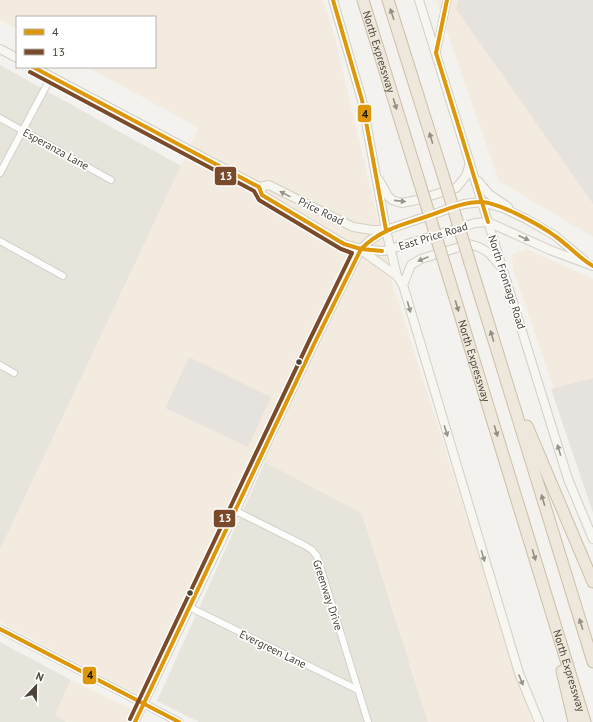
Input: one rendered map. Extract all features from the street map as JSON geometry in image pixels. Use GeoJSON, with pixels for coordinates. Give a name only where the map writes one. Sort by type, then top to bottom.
{"type":"FeatureCollection","features":[{"type":"Feature","properties":{"kind":"highway","name":"North Expressway"},"geometry":{"type":"LineString","coordinates":[[363,0],[585,722]]}},
{"type":"Feature","properties":{"kind":"highway"},"geometry":{"type":"LineString","coordinates":[[388,0],[593,662]]}},
{"type":"Feature","properties":{"kind":"highway"},"geometry":{"type":"LineString","coordinates":[[500,363],[593,582]]}},
{"type":"Feature","properties":{"kind":"highway"},"geometry":{"type":"LineString","coordinates":[[540,575],[574,722]]}},
{"type":"Feature","properties":{"kind":"main road"},"geometry":{"type":"LineString","coordinates":[[333,0],[362,100],[386,230],[397,276],[403,285],[518,674],[538,722]]}},
{"type":"Feature","properties":{"kind":"main road","name":"North Frontage Road"},"geometry":{"type":"LineString","coordinates":[[420,0],[568,480],[593,539]]}},
{"type":"Feature","properties":{"kind":"main road"},"geometry":{"type":"LineString","coordinates":[[0,49],[16,57]]}},
{"type":"Feature","properties":{"kind":"main road"},"geometry":{"type":"LineString","coordinates":[[35,68],[259,187],[262,195],[344,244],[360,250],[397,276]]}},
{"type":"Feature","properties":{"kind":"main road"},"geometry":{"type":"LineString","coordinates":[[376,174],[388,196],[392,200],[402,203],[456,188],[466,176],[470,163]]}},
{"type":"Feature","properties":{"kind":"main road"},"geometry":{"type":"LineString","coordinates":[[475,177],[488,194],[526,219]]}},
{"type":"Feature","properties":{"kind":"main road","name":"Price Road"},"geometry":{"type":"LineString","coordinates":[[259,187],[269,185],[353,227],[372,230],[386,230]]}},
{"type":"Feature","properties":{"kind":"main road","name":"East Price Road"},"geometry":{"type":"LineString","coordinates":[[386,230],[464,204],[482,202],[502,208],[526,219],[554,235],[590,265]]}},
{"type":"Feature","properties":{"kind":"main road","name":"East Price Road"},"geometry":{"type":"LineString","coordinates":[[360,250],[376,251],[390,249],[475,223],[488,222],[550,250],[590,265]]}},
{"type":"Feature","properties":{"kind":"main road"},"geometry":{"type":"LineString","coordinates":[[360,250],[368,241],[386,230]]}},
{"type":"Feature","properties":{"kind":"main road"},"geometry":{"type":"LineString","coordinates":[[403,285],[411,265],[421,259],[469,244],[479,247],[489,253],[504,272]]}},
{"type":"Feature","properties":{"kind":"street"},"geometry":{"type":"LineString","coordinates":[[436,53],[447,0]]}},
{"type":"Feature","properties":{"kind":"street"},"geometry":{"type":"LineString","coordinates":[[0,173],[50,77]]}},
{"type":"Feature","properties":{"kind":"street","name":"Esperanza Lane"},"geometry":{"type":"LineString","coordinates":[[0,118],[111,180]]}},
{"type":"Feature","properties":{"kind":"street"},"geometry":{"type":"LineString","coordinates":[[0,241],[63,276]]}},
{"type":"Feature","properties":{"kind":"street"},"geometry":{"type":"LineString","coordinates":[[135,722],[360,250]]}},
{"type":"Feature","properties":{"kind":"street"},"geometry":{"type":"LineString","coordinates":[[0,365],[14,373]]}},
{"type":"Feature","properties":{"kind":"street","name":"Greenway Drive"},"geometry":{"type":"LineString","coordinates":[[236,511],[304,545],[312,550],[317,556],[368,722]]}},
{"type":"Feature","properties":{"kind":"street","name":"Evergreen Lane"},"geometry":{"type":"LineString","coordinates":[[189,607],[358,690]]}},
{"type":"Feature","properties":{"kind":"street"},"geometry":{"type":"LineString","coordinates":[[0,630],[179,722]]}},
{"type":"Feature","properties":{"kind":"shaded area"},"geometry":{"type":"Polygon","coordinates":[[[0,0],[323,0],[335,37],[393,285],[532,722],[428,722],[362,513],[255,457],[140,696],[0,622],[0,551],[199,128],[89,68],[156,68],[156,16],[16,16],[16,28],[0,20],[0,0]]]}},
{"type":"Feature","properties":{"kind":"shaded area"},"geometry":{"type":"Polygon","coordinates":[[[436,0],[593,0],[593,237],[499,181],[436,0]]]}},
{"type":"Feature","properties":{"kind":"shaded area"},"geometry":{"type":"Polygon","coordinates":[[[458,0],[593,0],[593,204],[456,9],[458,0]]]}},
{"type":"Feature","properties":{"kind":"shaded area"},"geometry":{"type":"Polygon","coordinates":[[[0,65],[181,166],[0,550],[0,65]]]}},
{"type":"Feature","properties":{"kind":"shaded area"},"geometry":{"type":"Polygon","coordinates":[[[527,249],[593,279],[593,503],[513,269],[512,254],[527,249]]]}},
{"type":"Feature","properties":{"kind":"shaded area"},"geometry":{"type":"Polygon","coordinates":[[[189,357],[271,397],[248,447],[165,408],[189,357]]]}},
{"type":"Feature","properties":{"kind":"shaded area"},"geometry":{"type":"Polygon","coordinates":[[[593,378],[593,513],[551,389],[593,378]]]}},
{"type":"Feature","properties":{"kind":"shaded area"},"geometry":{"type":"Polygon","coordinates":[[[265,462],[362,513],[428,722],[199,722],[157,701],[265,462]]]}},
{"type":"Feature","properties":{"kind":"shaded area"},"geometry":{"type":"Polygon","coordinates":[[[0,642],[71,680],[55,715],[66,722],[0,722],[0,642]]]}},
{"type":"Feature","properties":{"kind":"shaded area"},"geometry":{"type":"Polygon","coordinates":[[[71,680],[135,711],[129,722],[66,722],[55,715],[71,680]]]}},
{"type":"Feature","properties":{"kind":"transit line","name":"4"},"geometry":{"type":"LineString","coordinates":[[333,0],[362,100],[386,230]]}},
{"type":"Feature","properties":{"kind":"transit line","name":"4"},"geometry":{"type":"LineString","coordinates":[[447,0],[436,53],[488,222]]}},
{"type":"Feature","properties":{"kind":"transit line","name":"4"},"geometry":{"type":"LineString","coordinates":[[35,68],[259,187],[262,195],[344,244],[361,249],[382,251]]}},
{"type":"Feature","properties":{"kind":"transit line","name":"13"},"geometry":{"type":"LineString","coordinates":[[30,72],[254,191],[259,200],[341,249],[352,253],[130,719]]}},
{"type":"Feature","properties":{"kind":"transit line","name":"4"},"geometry":{"type":"LineString","coordinates":[[135,722],[315,342],[361,249],[368,242],[399,226],[460,205],[481,202],[508,210],[540,226],[593,266]]}},
{"type":"Feature","properties":{"kind":"transit line","name":"4"},"geometry":{"type":"LineString","coordinates":[[0,629],[179,722]]}}]}
